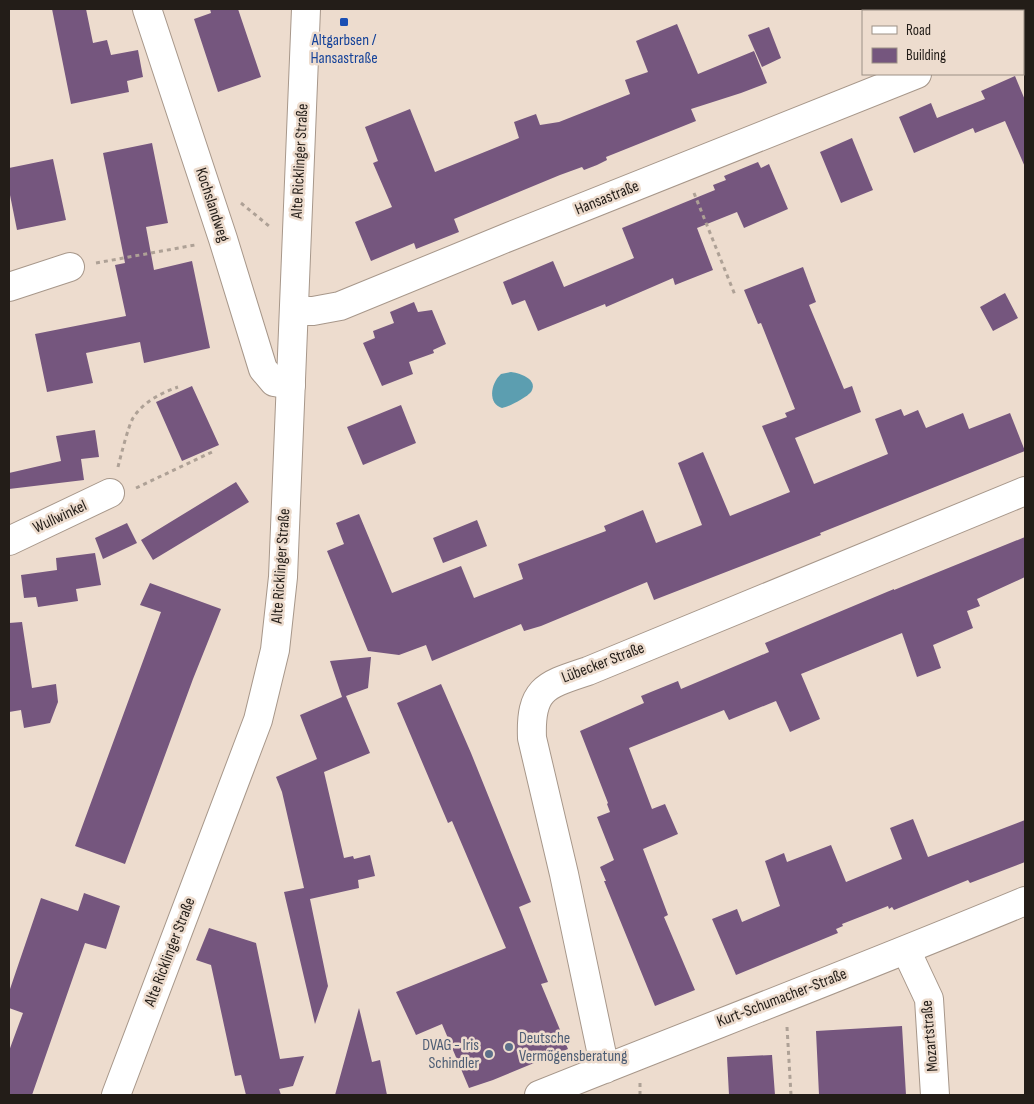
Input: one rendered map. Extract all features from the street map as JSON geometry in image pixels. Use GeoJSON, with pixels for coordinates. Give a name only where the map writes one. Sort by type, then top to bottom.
{"type":"FeatureCollection","features":[{"type":"Feature","properties":{"kind":"street","name":"Kochslandweg"},"geometry":{"type":"LineString","coordinates":[[146,9],[215,215],[263,369],[274,382],[291,385]]}},
{"type":"Feature","properties":{"kind":"street","name":"Alte Ricklinger Straße"},"geometry":{"type":"LineString","coordinates":[[116,1095],[258,720],[275,650],[282,577],[306,9]]}},
{"type":"Feature","properties":{"kind":"street","name":"Hansastraße"},"geometry":{"type":"LineString","coordinates":[[294,311],[313,311],[340,306],[914,75]]}},
{"type":"Feature","properties":{"kind":"street"},"geometry":{"type":"LineString","coordinates":[[9,287],[70,268]]}},
{"type":"Feature","properties":{"kind":"street","name":"Lübecker Straße"},"geometry":{"type":"LineString","coordinates":[[605,1069],[564,874],[532,738],[531,718],[535,704],[543,690],[553,683],[588,671],[1025,491]]}},
{"type":"Feature","properties":{"kind":"street","name":"Wullwinkel"},"geometry":{"type":"LineString","coordinates":[[9,542],[110,494]]}},
{"type":"Feature","properties":{"kind":"street","name":"Kurt-Schumacher-Straße"},"geometry":{"type":"LineString","coordinates":[[539,1095],[1025,901]]}},
{"type":"Feature","properties":{"kind":"street","name":"Mozartstraße"},"geometry":{"type":"LineString","coordinates":[[906,950],[929,999],[935,1095]]}},
{"type":"Feature","properties":{"kind":"path"},"geometry":{"type":"LineString","coordinates":[[684,167],[735,295]]}},
{"type":"Feature","properties":{"kind":"path"},"geometry":{"type":"LineString","coordinates":[[70,268],[200,244]]}},
{"type":"Feature","properties":{"kind":"path"},"geometry":{"type":"LineString","coordinates":[[178,387],[166,391],[145,404],[132,419],[110,494],[127,493],[212,452]]}},
{"type":"Feature","properties":{"kind":"path"},"geometry":{"type":"LineString","coordinates":[[785,997],[791,1095]]}},
{"type":"Feature","properties":{"kind":"water"},"geometry":{"type":"Polygon","coordinates":[[[511,372],[527,377],[533,387],[526,396],[502,408],[494,402],[492,397],[493,387],[501,374],[511,372]]]}},
{"type":"Feature","properties":{"kind":"building"},"geometry":{"type":"Polygon","coordinates":[[[52,9],[86,9],[93,43],[107,40],[111,55],[138,50],[143,77],[127,81],[129,92],[71,104],[52,9]]]}},
{"type":"Feature","properties":{"kind":"building"},"geometry":{"type":"Polygon","coordinates":[[[210,9],[238,9],[261,77],[218,92],[194,19],[211,13],[210,9]]]}},
{"type":"Feature","properties":{"kind":"building"},"geometry":{"type":"Polygon","coordinates":[[[677,24],[698,74],[754,51],[767,83],[691,109],[696,121],[606,157],[607,160],[597,165],[584,170],[582,167],[560,175],[454,219],[459,232],[416,249],[414,243],[371,261],[355,222],[392,207],[373,163],[378,161],[365,127],[410,109],[435,172],[519,138],[514,122],[536,114],[540,125],[559,122],[630,94],[625,80],[648,72],[636,41],[677,24]]]}},
{"type":"Feature","properties":{"kind":"building"},"geometry":{"type":"Polygon","coordinates":[[[769,27],[781,58],[762,67],[748,35],[769,27]]]}},
{"type":"Feature","properties":{"kind":"building"},"geometry":{"type":"Polygon","coordinates":[[[1015,76],[1025,100],[1025,167],[1005,121],[975,133],[973,128],[914,153],[899,117],[931,103],[937,118],[985,99],[981,91],[1015,76]]]}},
{"type":"Feature","properties":{"kind":"building"},"geometry":{"type":"Polygon","coordinates":[[[852,138],[873,190],[841,203],[820,152],[852,138]]]}},
{"type":"Feature","properties":{"kind":"building"},"geometry":{"type":"Polygon","coordinates":[[[152,143],[168,223],[146,227],[154,270],[192,261],[210,348],[144,363],[140,342],[86,353],[93,383],[47,392],[35,334],[126,316],[115,265],[125,263],[103,153],[152,143]]]}},
{"type":"Feature","properties":{"kind":"building"},"geometry":{"type":"Polygon","coordinates":[[[53,159],[66,220],[17,230],[9,190],[9,168],[53,159]]]}},
{"type":"Feature","properties":{"kind":"building"},"geometry":{"type":"Polygon","coordinates":[[[758,162],[761,168],[769,164],[788,209],[744,228],[737,212],[697,228],[713,270],[675,285],[673,278],[606,307],[605,304],[538,331],[525,300],[512,305],[503,282],[553,261],[564,287],[634,258],[622,228],[715,190],[713,185],[726,180],[724,176],[758,162]]]}},
{"type":"Feature","properties":{"kind":"building"},"geometry":{"type":"Polygon","coordinates":[[[803,267],[816,302],[809,305],[844,389],[852,386],[861,412],[795,438],[814,484],[888,454],[875,419],[901,409],[904,416],[918,410],[926,428],[963,413],[969,429],[1010,413],[1025,451],[820,533],[821,535],[654,600],[647,582],[541,626],[524,631],[521,624],[432,661],[426,645],[399,655],[368,651],[327,551],[344,544],[336,523],[359,514],[392,593],[461,566],[474,598],[523,579],[518,564],[606,531],[604,526],[643,510],[656,543],[702,525],[678,463],[703,452],[730,516],[790,492],[762,426],[787,417],[785,413],[795,409],[761,323],[758,324],[744,290],[803,267]]]}},
{"type":"Feature","properties":{"kind":"building"},"geometry":{"type":"Polygon","coordinates":[[[1005,293],[1018,318],[993,331],[980,307],[1005,293]]]}},
{"type":"Feature","properties":{"kind":"building"},"geometry":{"type":"Polygon","coordinates":[[[414,302],[418,312],[432,310],[446,344],[433,350],[434,353],[409,362],[413,374],[382,386],[363,343],[375,338],[373,331],[394,323],[390,312],[414,302]]]}},
{"type":"Feature","properties":{"kind":"building"},"geometry":{"type":"Polygon","coordinates":[[[192,386],[219,445],[182,461],[156,402],[192,386]]]}},
{"type":"Feature","properties":{"kind":"building"},"geometry":{"type":"Polygon","coordinates":[[[401,405],[416,443],[363,465],[347,427],[401,405]]]}},
{"type":"Feature","properties":{"kind":"building"},"geometry":{"type":"Polygon","coordinates":[[[95,430],[99,457],[81,459],[84,480],[9,489],[9,473],[61,461],[56,436],[95,430]]]}},
{"type":"Feature","properties":{"kind":"building"},"geometry":{"type":"Polygon","coordinates":[[[236,482],[249,502],[153,560],[141,540],[236,482]]]}},
{"type":"Feature","properties":{"kind":"building"},"geometry":{"type":"Polygon","coordinates":[[[477,520],[487,546],[443,563],[433,538],[477,520]]]}},
{"type":"Feature","properties":{"kind":"building"},"geometry":{"type":"Polygon","coordinates":[[[127,523],[137,543],[103,559],[95,538],[127,523]]]}},
{"type":"Feature","properties":{"kind":"building"},"geometry":{"type":"Polygon","coordinates":[[[1025,537],[1025,577],[977,599],[980,606],[967,611],[973,628],[933,645],[941,668],[917,677],[902,633],[801,674],[820,719],[790,732],[776,701],[729,720],[724,710],[629,748],[652,809],[665,804],[678,834],[643,849],[668,915],[664,917],[695,990],[655,1006],[600,867],[614,860],[597,817],[610,812],[580,731],[644,703],[641,696],[678,681],[681,689],[769,652],[765,643],[1025,537]]]}},
{"type":"Feature","properties":{"kind":"building"},"geometry":{"type":"Polygon","coordinates":[[[95,553],[101,585],[76,589],[78,601],[38,607],[36,597],[24,598],[21,575],[57,570],[56,558],[95,553]]]}},
{"type":"Feature","properties":{"kind":"building"},"geometry":{"type":"Polygon","coordinates":[[[150,583],[221,609],[193,679],[125,864],[75,846],[161,612],[140,605],[150,583]]]}},
{"type":"Feature","properties":{"kind":"building"},"geometry":{"type":"Polygon","coordinates":[[[22,622],[32,688],[56,684],[58,702],[50,723],[24,728],[21,710],[9,712],[9,623],[22,622]]]}},
{"type":"Feature","properties":{"kind":"building"},"geometry":{"type":"Polygon","coordinates":[[[371,657],[368,688],[346,696],[370,753],[324,772],[344,858],[353,856],[354,859],[370,855],[375,876],[358,880],[359,888],[310,899],[328,986],[315,1024],[284,892],[304,888],[282,792],[276,777],[317,759],[300,715],[342,697],[330,661],[371,657]]]}},
{"type":"Feature","properties":{"kind":"building"},"geometry":{"type":"Polygon","coordinates":[[[441,684],[531,902],[519,907],[548,982],[541,984],[568,1049],[469,1088],[442,1024],[416,1035],[396,992],[506,948],[452,821],[448,823],[397,703],[441,684]]]}},
{"type":"Feature","properties":{"kind":"building"},"geometry":{"type":"Polygon","coordinates":[[[913,819],[928,857],[1025,820],[1025,862],[970,883],[968,880],[894,910],[892,907],[889,909],[888,906],[842,924],[843,926],[836,929],[838,933],[736,975],[712,919],[737,909],[742,922],[780,906],[765,861],[784,853],[787,862],[831,845],[846,882],[902,859],[890,828],[913,819]]]}},
{"type":"Feature","properties":{"kind":"building"},"geometry":{"type":"Polygon","coordinates":[[[84,893],[120,906],[106,949],[85,943],[32,1095],[9,1095],[9,1051],[23,1013],[9,1008],[9,992],[41,898],[78,911],[84,893]]]}},
{"type":"Feature","properties":{"kind":"building"},"geometry":{"type":"Polygon","coordinates":[[[209,928],[256,943],[280,1059],[304,1056],[293,1086],[279,1089],[281,1095],[246,1095],[241,1075],[235,1076],[211,965],[196,960],[209,928]]]}},
{"type":"Feature","properties":{"kind":"building"},"geometry":{"type":"Polygon","coordinates":[[[359,1008],[372,1062],[380,1060],[387,1095],[335,1095],[359,1008]]]}},
{"type":"Feature","properties":{"kind":"building"},"geometry":{"type":"Polygon","coordinates":[[[902,1026],[906,1095],[819,1095],[816,1031],[902,1026]]]}},
{"type":"Feature","properties":{"kind":"building"},"geometry":{"type":"Polygon","coordinates":[[[772,1055],[775,1095],[729,1095],[727,1057],[772,1055]]]}},
{"type":"Feature","properties":{"kind":"place","name":"Altgarbsen / Hansastraße"},"geometry":{"type":"Point","coordinates":[344,22]}},
{"type":"Feature","properties":{"kind":"place","name":"Deutsche Vermögensberatung"},"geometry":{"type":"Point","coordinates":[509,1047]}},
{"type":"Feature","properties":{"kind":"place","name":"DVAG - Iris Schindler"},"geometry":{"type":"Point","coordinates":[489,1054]}}]}
